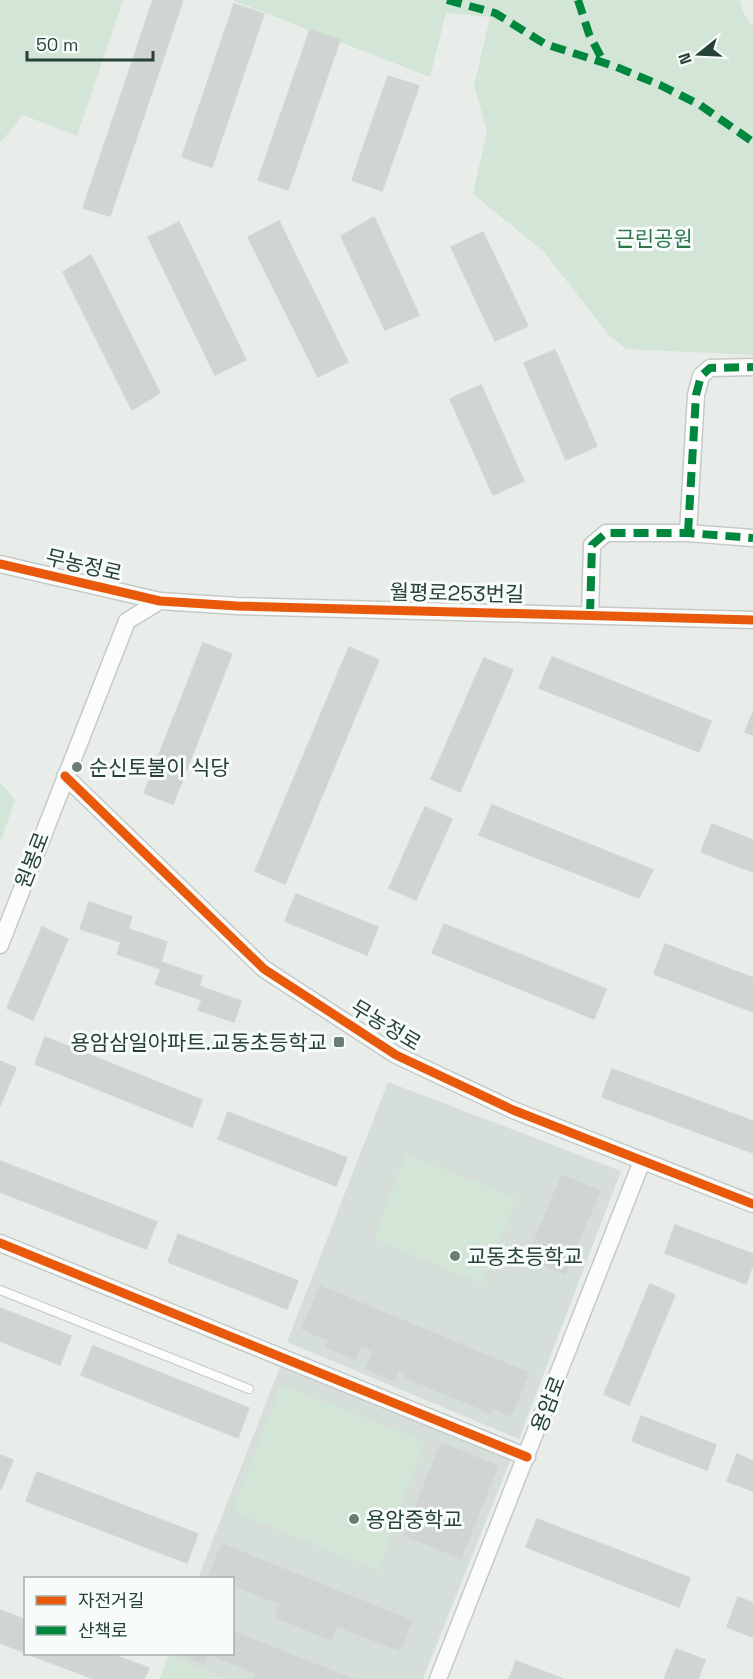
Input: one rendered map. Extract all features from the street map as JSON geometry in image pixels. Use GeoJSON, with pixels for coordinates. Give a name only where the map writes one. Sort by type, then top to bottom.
{"type":"FeatureCollection","features":[{"type":"Feature","properties":{"kind":"street"},"geometry":{"type":"LineString","coordinates":[[688,533],[696,395],[701,376],[710,368],[753,367]]}},
{"type":"Feature","properties":{"kind":"street"},"geometry":{"type":"LineString","coordinates":[[590,614],[592,545],[606,533],[688,533],[753,538]]}},
{"type":"Feature","properties":{"kind":"street","name":"무농정로"},"geometry":{"type":"LineString","coordinates":[[0,564],[160,601]]}},
{"type":"Feature","properties":{"kind":"street"},"geometry":{"type":"LineString","coordinates":[[65,776],[127,621],[160,601]]}},
{"type":"Feature","properties":{"kind":"street","name":"월평로253번길"},"geometry":{"type":"LineString","coordinates":[[160,601],[237,606],[753,620]]}},
{"type":"Feature","properties":{"kind":"street","name":"무농정로"},"geometry":{"type":"LineString","coordinates":[[65,776],[264,969],[396,1055],[513,1110],[753,1204]]}},
{"type":"Feature","properties":{"kind":"street","name":"원봉로"},"geometry":{"type":"LineString","coordinates":[[0,945],[65,776]]}},
{"type":"Feature","properties":{"kind":"street","name":"용암로"},"geometry":{"type":"LineString","coordinates":[[438,1679],[642,1161]]}},
{"type":"Feature","properties":{"kind":"street"},"geometry":{"type":"LineString","coordinates":[[0,1243],[527,1456]]}},
{"type":"Feature","properties":{"kind":"lane"},"geometry":{"type":"LineString","coordinates":[[0,1290],[249,1389]]}},
{"type":"Feature","properties":{"kind":"shaded area","name":"교동초등학교"},"geometry":{"type":"Polygon","coordinates":[[[388,1082],[621,1171],[519,1439],[287,1342],[388,1082]]]}},
{"type":"Feature","properties":{"kind":"shaded area","name":"용암중학교"},"geometry":{"type":"Polygon","coordinates":[[[280,1367],[511,1459],[423,1679],[223,1679],[168,1656],[234,1655],[234,1577],[198,1577],[280,1367]]]}},
{"type":"Feature","properties":{"kind":"green space"},"geometry":{"type":"Polygon","coordinates":[[[0,0],[123,0],[77,136],[23,115],[0,143],[0,0]]]}},
{"type":"Feature","properties":{"kind":"green space","name":"근린공원"},"geometry":{"type":"Polygon","coordinates":[[[232,0],[740,0],[743,12],[753,27],[753,355],[626,349],[608,334],[544,252],[473,194],[487,131],[474,86],[490,17],[446,13],[430,77],[232,0]]]}},
{"type":"Feature","properties":{"kind":"green space"},"geometry":{"type":"Polygon","coordinates":[[[0,782],[15,800],[0,843],[0,782]]]}},
{"type":"Feature","properties":{"kind":"green space"},"geometry":{"type":"Polygon","coordinates":[[[406,1154],[516,1198],[483,1284],[374,1239],[406,1154]]]}},
{"type":"Feature","properties":{"kind":"green space"},"geometry":{"type":"Polygon","coordinates":[[[281,1385],[424,1441],[378,1571],[233,1511],[281,1385]]]}},
{"type":"Feature","properties":{"kind":"green space"},"geometry":{"type":"Polygon","coordinates":[[[168,1656],[223,1679],[160,1679],[168,1656]]]}},
{"type":"Feature","properties":{"kind":"building"},"geometry":{"type":"Polygon","coordinates":[[[153,0],[183,0],[110,216],[83,208],[153,0]]]}},
{"type":"Feature","properties":{"kind":"building"},"geometry":{"type":"Polygon","coordinates":[[[234,4],[264,14],[212,167],[182,157],[234,4]]]}},
{"type":"Feature","properties":{"kind":"building"},"geometry":{"type":"Polygon","coordinates":[[[310,30],[340,40],[288,190],[258,180],[310,30]]]}},
{"type":"Feature","properties":{"kind":"building"},"geometry":{"type":"Polygon","coordinates":[[[388,76],[419,86],[382,191],[352,180],[388,76]]]}},
{"type":"Feature","properties":{"kind":"building"},"geometry":{"type":"Polygon","coordinates":[[[374,217],[419,315],[385,330],[341,236],[374,217]]]}},
{"type":"Feature","properties":{"kind":"building"},"geometry":{"type":"Polygon","coordinates":[[[279,221],[348,362],[318,377],[248,237],[279,221]]]}},
{"type":"Feature","properties":{"kind":"building"},"geometry":{"type":"Polygon","coordinates":[[[179,222],[246,360],[215,375],[148,237],[179,222]]]}},
{"type":"Feature","properties":{"kind":"building"},"geometry":{"type":"Polygon","coordinates":[[[483,232],[528,326],[495,341],[451,247],[483,232]]]}},
{"type":"Feature","properties":{"kind":"building"},"geometry":{"type":"Polygon","coordinates":[[[91,255],[160,393],[132,410],[63,272],[91,255]]]}},
{"type":"Feature","properties":{"kind":"building"},"geometry":{"type":"Polygon","coordinates":[[[555,350],[597,446],[566,460],[524,363],[555,350]]]}},
{"type":"Feature","properties":{"kind":"building"},"geometry":{"type":"Polygon","coordinates":[[[481,385],[524,481],[493,495],[450,399],[481,385]]]}},
{"type":"Feature","properties":{"kind":"building"},"geometry":{"type":"Polygon","coordinates":[[[203,643],[232,654],[173,804],[144,793],[203,643]]]}},
{"type":"Feature","properties":{"kind":"building"},"geometry":{"type":"Polygon","coordinates":[[[349,647],[379,660],[285,884],[255,871],[349,647]]]}},
{"type":"Feature","properties":{"kind":"building"},"geometry":{"type":"Polygon","coordinates":[[[552,657],[711,721],[699,752],[539,688],[552,657]]]}},
{"type":"Feature","properties":{"kind":"building"},"geometry":{"type":"Polygon","coordinates":[[[484,658],[513,670],[460,792],[431,779],[484,658]]]}},
{"type":"Feature","properties":{"kind":"building"},"geometry":{"type":"Polygon","coordinates":[[[753,712],[753,735],[745,732],[753,712]]]}},
{"type":"Feature","properties":{"kind":"building"},"geometry":{"type":"Polygon","coordinates":[[[492,805],[653,870],[639,898],[479,835],[492,805]]]}},
{"type":"Feature","properties":{"kind":"building"},"geometry":{"type":"Polygon","coordinates":[[[425,807],[452,819],[416,900],[389,888],[425,807]]]}},
{"type":"Feature","properties":{"kind":"building"},"geometry":{"type":"Polygon","coordinates":[[[712,824],[753,840],[753,872],[701,852],[712,824]]]}},
{"type":"Feature","properties":{"kind":"building"},"geometry":{"type":"Polygon","coordinates":[[[296,894],[378,927],[367,955],[285,921],[296,894]]]}},
{"type":"Feature","properties":{"kind":"building"},"geometry":{"type":"Polygon","coordinates":[[[89,902],[132,917],[128,929],[167,942],[161,962],[202,976],[199,986],[241,1001],[234,1022],[198,1010],[202,1000],[155,984],[161,969],[117,954],[121,942],[80,929],[89,902]]]}},
{"type":"Feature","properties":{"kind":"building"},"geometry":{"type":"Polygon","coordinates":[[[444,924],[606,989],[594,1019],[432,953],[444,924]]]}},
{"type":"Feature","properties":{"kind":"building"},"geometry":{"type":"Polygon","coordinates":[[[42,927],[68,939],[33,1020],[7,1008],[42,927]]]}},
{"type":"Feature","properties":{"kind":"building"},"geometry":{"type":"Polygon","coordinates":[[[665,944],[753,978],[753,1012],[654,974],[665,944]]]}},
{"type":"Feature","properties":{"kind":"building"},"geometry":{"type":"Polygon","coordinates":[[[45,1037],[202,1100],[192,1127],[35,1064],[45,1037]]]}},
{"type":"Feature","properties":{"kind":"building"},"geometry":{"type":"Polygon","coordinates":[[[0,1061],[16,1068],[0,1106],[0,1061]]]}},
{"type":"Feature","properties":{"kind":"building"},"geometry":{"type":"Polygon","coordinates":[[[612,1069],[753,1121],[753,1153],[602,1097],[612,1069]]]}},
{"type":"Feature","properties":{"kind":"building"},"geometry":{"type":"Polygon","coordinates":[[[228,1112],[347,1158],[336,1186],[218,1139],[228,1112]]]}},
{"type":"Feature","properties":{"kind":"building"},"geometry":{"type":"Polygon","coordinates":[[[0,1161],[157,1222],[146,1249],[0,1192],[0,1161]]]}},
{"type":"Feature","properties":{"kind":"building"},"geometry":{"type":"Polygon","coordinates":[[[562,1175],[600,1191],[565,1274],[527,1258],[562,1175]]]}},
{"type":"Feature","properties":{"kind":"building"},"geometry":{"type":"Polygon","coordinates":[[[675,1225],[753,1254],[753,1264],[746,1284],[665,1253],[675,1225]]]}},
{"type":"Feature","properties":{"kind":"building"},"geometry":{"type":"Polygon","coordinates":[[[178,1234],[298,1281],[287,1309],[168,1262],[178,1234]]]}},
{"type":"Feature","properties":{"kind":"building"},"geometry":{"type":"Polygon","coordinates":[[[650,1284],[675,1295],[629,1405],[604,1394],[650,1284]]]}},
{"type":"Feature","properties":{"kind":"building"},"geometry":{"type":"Polygon","coordinates":[[[320,1286],[529,1373],[511,1416],[493,1408],[491,1413],[406,1378],[406,1373],[399,1370],[394,1381],[366,1369],[373,1351],[361,1346],[355,1359],[326,1347],[333,1330],[328,1340],[302,1329],[320,1286]]]}},
{"type":"Feature","properties":{"kind":"building"},"geometry":{"type":"Polygon","coordinates":[[[0,1308],[71,1336],[60,1365],[0,1341],[0,1308]]]}},
{"type":"Feature","properties":{"kind":"building"},"geometry":{"type":"Polygon","coordinates":[[[93,1346],[249,1408],[238,1438],[81,1375],[93,1346]]]}},
{"type":"Feature","properties":{"kind":"building"},"geometry":{"type":"Polygon","coordinates":[[[641,1416],[716,1445],[707,1470],[632,1441],[641,1416]]]}},
{"type":"Feature","properties":{"kind":"building"},"geometry":{"type":"Polygon","coordinates":[[[441,1443],[498,1466],[461,1558],[404,1535],[441,1443]]]}},
{"type":"Feature","properties":{"kind":"building"},"geometry":{"type":"Polygon","coordinates":[[[737,1454],[753,1461],[753,1491],[727,1481],[737,1454]]]}},
{"type":"Feature","properties":{"kind":"building"},"geometry":{"type":"Polygon","coordinates":[[[0,1455],[13,1460],[1,1489],[0,1489],[0,1455]]]}},
{"type":"Feature","properties":{"kind":"building"},"geometry":{"type":"Polygon","coordinates":[[[37,1472],[198,1534],[187,1563],[26,1501],[37,1472]]]}},
{"type":"Feature","properties":{"kind":"building"},"geometry":{"type":"Polygon","coordinates":[[[537,1519],[690,1578],[679,1607],[526,1547],[537,1519]]]}},
{"type":"Feature","properties":{"kind":"building"},"geometry":{"type":"Polygon","coordinates":[[[222,1544],[412,1621],[400,1651],[337,1626],[331,1640],[275,1617],[280,1604],[234,1586],[234,1577],[209,1575],[222,1544]]]}},
{"type":"Feature","properties":{"kind":"building"},"geometry":{"type":"Polygon","coordinates":[[[738,1597],[753,1603],[753,1637],[727,1627],[738,1597]]]}},
{"type":"Feature","properties":{"kind":"building"},"geometry":{"type":"Polygon","coordinates":[[[0,1610],[24,1619],[24,1652],[0,1643],[0,1610]]]}},
{"type":"Feature","properties":{"kind":"building"},"geometry":{"type":"Polygon","coordinates":[[[234,1632],[353,1679],[254,1679],[256,1673],[211,1655],[234,1655],[234,1632]]]}},
{"type":"Feature","properties":{"kind":"building"},"geometry":{"type":"Polygon","coordinates":[[[676,1649],[705,1660],[698,1679],[664,1679],[676,1649]]]}},
{"type":"Feature","properties":{"kind":"building"},"geometry":{"type":"Polygon","coordinates":[[[31,1655],[114,1655],[149,1668],[144,1679],[94,1679],[31,1655]]]}},
{"type":"Feature","properties":{"kind":"building"},"geometry":{"type":"Polygon","coordinates":[[[182,1655],[208,1655],[204,1664],[182,1655]]]}},
{"type":"Feature","properties":{"kind":"building"},"geometry":{"type":"Polygon","coordinates":[[[516,1661],[563,1679],[509,1679],[516,1661]]]}},
{"type":"Feature","properties":{"kind":"marked path"},"geometry":{"type":"LineString","coordinates":[[447,0],[495,13],[545,44],[614,66],[660,85],[700,105],[753,142]]}},
{"type":"Feature","properties":{"kind":"marked path"},"geometry":{"type":"LineString","coordinates":[[578,0],[589,34],[604,63]]}},
{"type":"Feature","properties":{"kind":"marked path"},"geometry":{"type":"LineString","coordinates":[[688,533],[696,395],[701,376],[710,368],[753,367]]}},
{"type":"Feature","properties":{"kind":"marked path"},"geometry":{"type":"LineString","coordinates":[[590,614],[592,545],[606,533],[688,533],[753,538]]}},
{"type":"Feature","properties":{"kind":"cycle path"},"geometry":{"type":"LineString","coordinates":[[0,564],[160,601],[237,606],[753,620]]}},
{"type":"Feature","properties":{"kind":"cycle path"},"geometry":{"type":"LineString","coordinates":[[65,776],[264,969],[396,1055],[513,1110],[753,1204]]}},
{"type":"Feature","properties":{"kind":"cycle path"},"geometry":{"type":"LineString","coordinates":[[0,1243],[527,1457]]}},
{"type":"Feature","properties":{"kind":"place","name":"순신토불이 식당"},"geometry":{"type":"Point","coordinates":[77,767]}},
{"type":"Feature","properties":{"kind":"place","name":"용암삼일아파트.교동초등학교"},"geometry":{"type":"Point","coordinates":[339,1042]}},
{"type":"Feature","properties":{"kind":"place","name":"교동초등학교"},"geometry":{"type":"Point","coordinates":[455,1256]}},
{"type":"Feature","properties":{"kind":"place","name":"용암중학교"},"geometry":{"type":"Point","coordinates":[354,1519]}}]}
